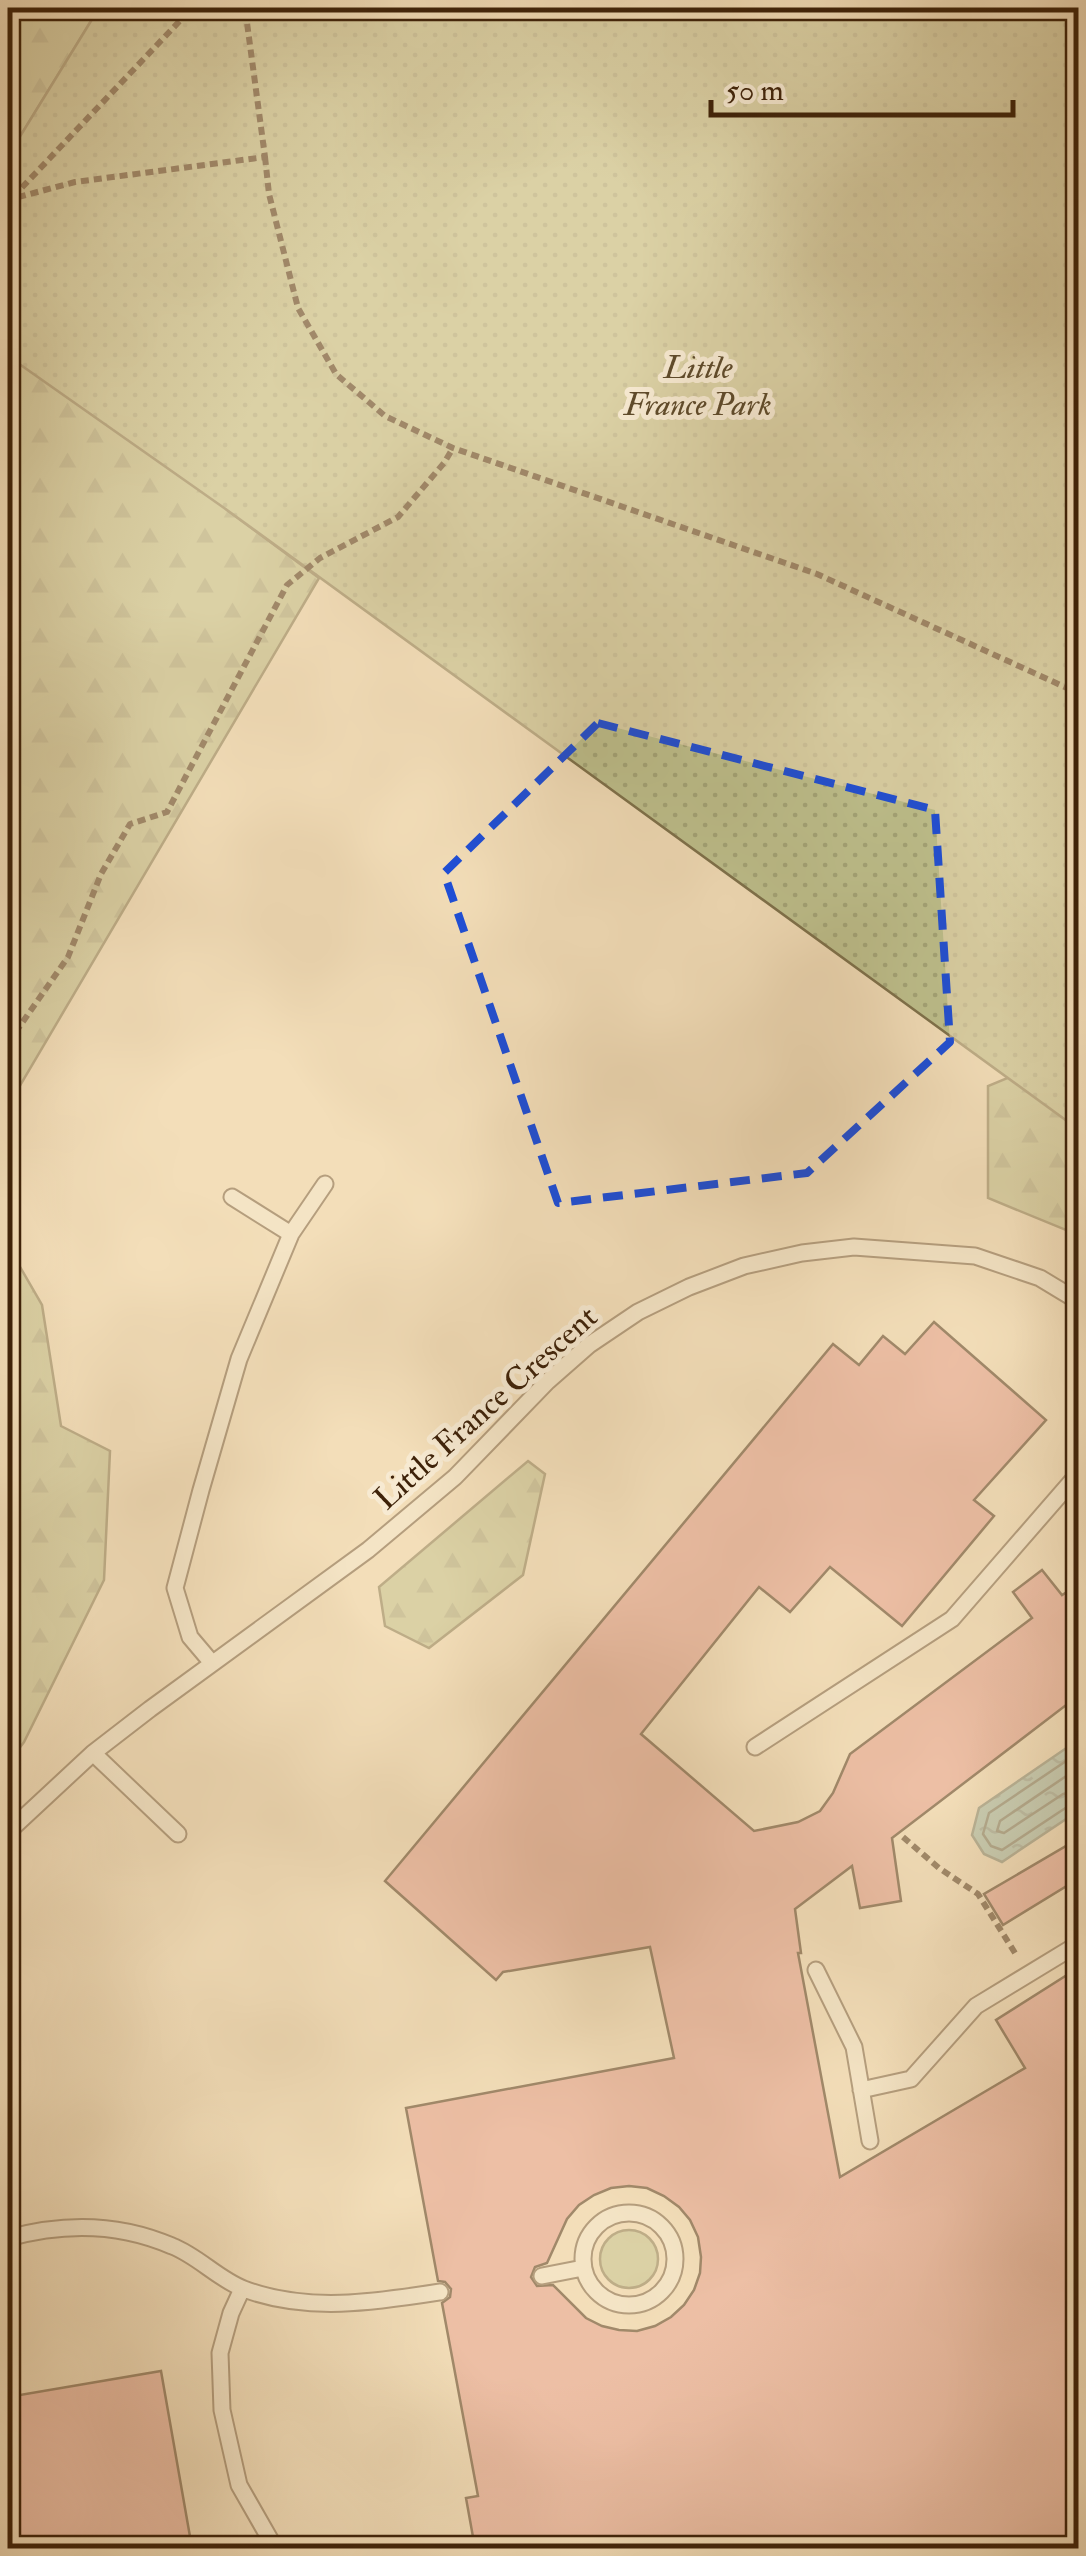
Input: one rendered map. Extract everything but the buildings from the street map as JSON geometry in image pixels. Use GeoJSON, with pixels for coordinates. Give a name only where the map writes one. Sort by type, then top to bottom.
{"type":"FeatureCollection","features":[{"type":"Feature","properties":{"kind":"lane"},"geometry":{"type":"LineString","coordinates":[[212,1663],[190,1637],[176,1588],[240,1360],[292,1234],[325,1184]]}},
{"type":"Feature","properties":{"kind":"lane"},"geometry":{"type":"LineString","coordinates":[[232,1197],[292,1234]]}},
{"type":"Feature","properties":{"kind":"lane","name":"Little France Crescent"},"geometry":{"type":"LineString","coordinates":[[8,1832],[94,1753],[368,1550],[455,1478],[548,1381],[589,1345],[638,1312],[688,1287],[744,1266],[854,1247],[975,1256],[1040,1278],[1078,1301]]}},
{"type":"Feature","properties":{"kind":"lane"},"geometry":{"type":"LineString","coordinates":[[755,1747],[952,1619],[1076,1481]]}},
{"type":"Feature","properties":{"kind":"lane"},"geometry":{"type":"LineString","coordinates":[[94,1753],[178,1834]]}},
{"type":"Feature","properties":{"kind":"lane"},"geometry":{"type":"LineString","coordinates":[[861,2090],[910,2079],[976,2006],[1078,1944]]}},
{"type":"Feature","properties":{"kind":"lane"},"geometry":{"type":"LineString","coordinates":[[816,1970],[854,2048],[870,2141]]}},
{"type":"Feature","properties":{"kind":"lane"},"geometry":{"type":"LineString","coordinates":[[629,2213],[644,2215],[658,2224],[675,2251],[675,2267],[659,2295],[629,2306],[613,2304],[599,2295],[583,2268],[588,2236],[613,2216],[629,2213]]}},
{"type":"Feature","properties":{"kind":"lane"},"geometry":{"type":"LineString","coordinates":[[8,2238],[82,2226],[125,2231],[174,2246],[242,2288],[300,2303],[371,2302],[440,2292]]}},
{"type":"Feature","properties":{"kind":"lane"},"geometry":{"type":"LineString","coordinates":[[542,2276],[583,2268]]}},
{"type":"Feature","properties":{"kind":"lane"},"geometry":{"type":"LineString","coordinates":[[242,2288],[220,2353],[222,2410],[239,2485],[276,2548]]}},
{"type":"Feature","properties":{"kind":"path"},"geometry":{"type":"LineString","coordinates":[[9,201],[192,8]]}},
{"type":"Feature","properties":{"kind":"path"},"geometry":{"type":"LineString","coordinates":[[246,8],[269,194],[298,308],[336,374],[385,416],[453,448],[817,574],[1078,693]]}},
{"type":"Feature","properties":{"kind":"path"},"geometry":{"type":"LineString","coordinates":[[9,201],[75,182],[265,158]]}},
{"type":"Feature","properties":{"kind":"path"},"geometry":{"type":"LineString","coordinates":[[8,1043],[68,957],[101,874],[130,824],[167,812],[287,586],[320,558],[398,517],[453,448]]}},
{"type":"Feature","properties":{"kind":"path"},"geometry":{"type":"LineString","coordinates":[[903,1837],[978,1894],[1028,1974]]}},
{"type":"Feature","properties":{"kind":"highlighted area"},"geometry":{"type":"Polygon","coordinates":[[[598,723],[935,810],[950,1042],[807,1173],[558,1203],[444,873],[598,723]]]}},
{"type":"Feature","properties":{"kind":"green space"},"geometry":{"type":"Polygon","coordinates":[[[8,8],[99,8],[8,156],[8,8]]]}},
{"type":"Feature","properties":{"kind":"green space","name":"Little France Park"},"geometry":{"type":"Polygon","coordinates":[[[99,8],[1078,8],[1078,1129],[227,510],[8,356],[8,156],[99,8]]]}},
{"type":"Feature","properties":{"kind":"green space"},"geometry":{"type":"Polygon","coordinates":[[[8,262],[227,510],[319,578],[8,1106],[8,262]]]}},
{"type":"Feature","properties":{"kind":"green space"},"geometry":{"type":"Polygon","coordinates":[[[1039,1065],[1078,1084],[1078,1235],[988,1198],[988,1086],[1039,1065]]]}},
{"type":"Feature","properties":{"kind":"green space"},"geometry":{"type":"Polygon","coordinates":[[[8,1246],[42,1305],[61,1426],[110,1451],[104,1580],[24,1742],[8,1763],[8,1246]]]}},
{"type":"Feature","properties":{"kind":"green space"},"geometry":{"type":"Polygon","coordinates":[[[528,1461],[545,1474],[523,1575],[429,1648],[385,1626],[379,1587],[528,1461]]]}},
{"type":"Feature","properties":{"kind":"green space"},"geometry":{"type":"Polygon","coordinates":[[[629,2230],[649,2239],[658,2259],[649,2279],[629,2288],[609,2279],[600,2259],[609,2239],[629,2230]]]}},
{"type":"Feature","properties":{"kind":"water"},"geometry":{"type":"Polygon","coordinates":[[[1078,1740],[1078,1811],[1002,1862],[984,1854],[972,1835],[979,1808],[1078,1740]]]}}]}
